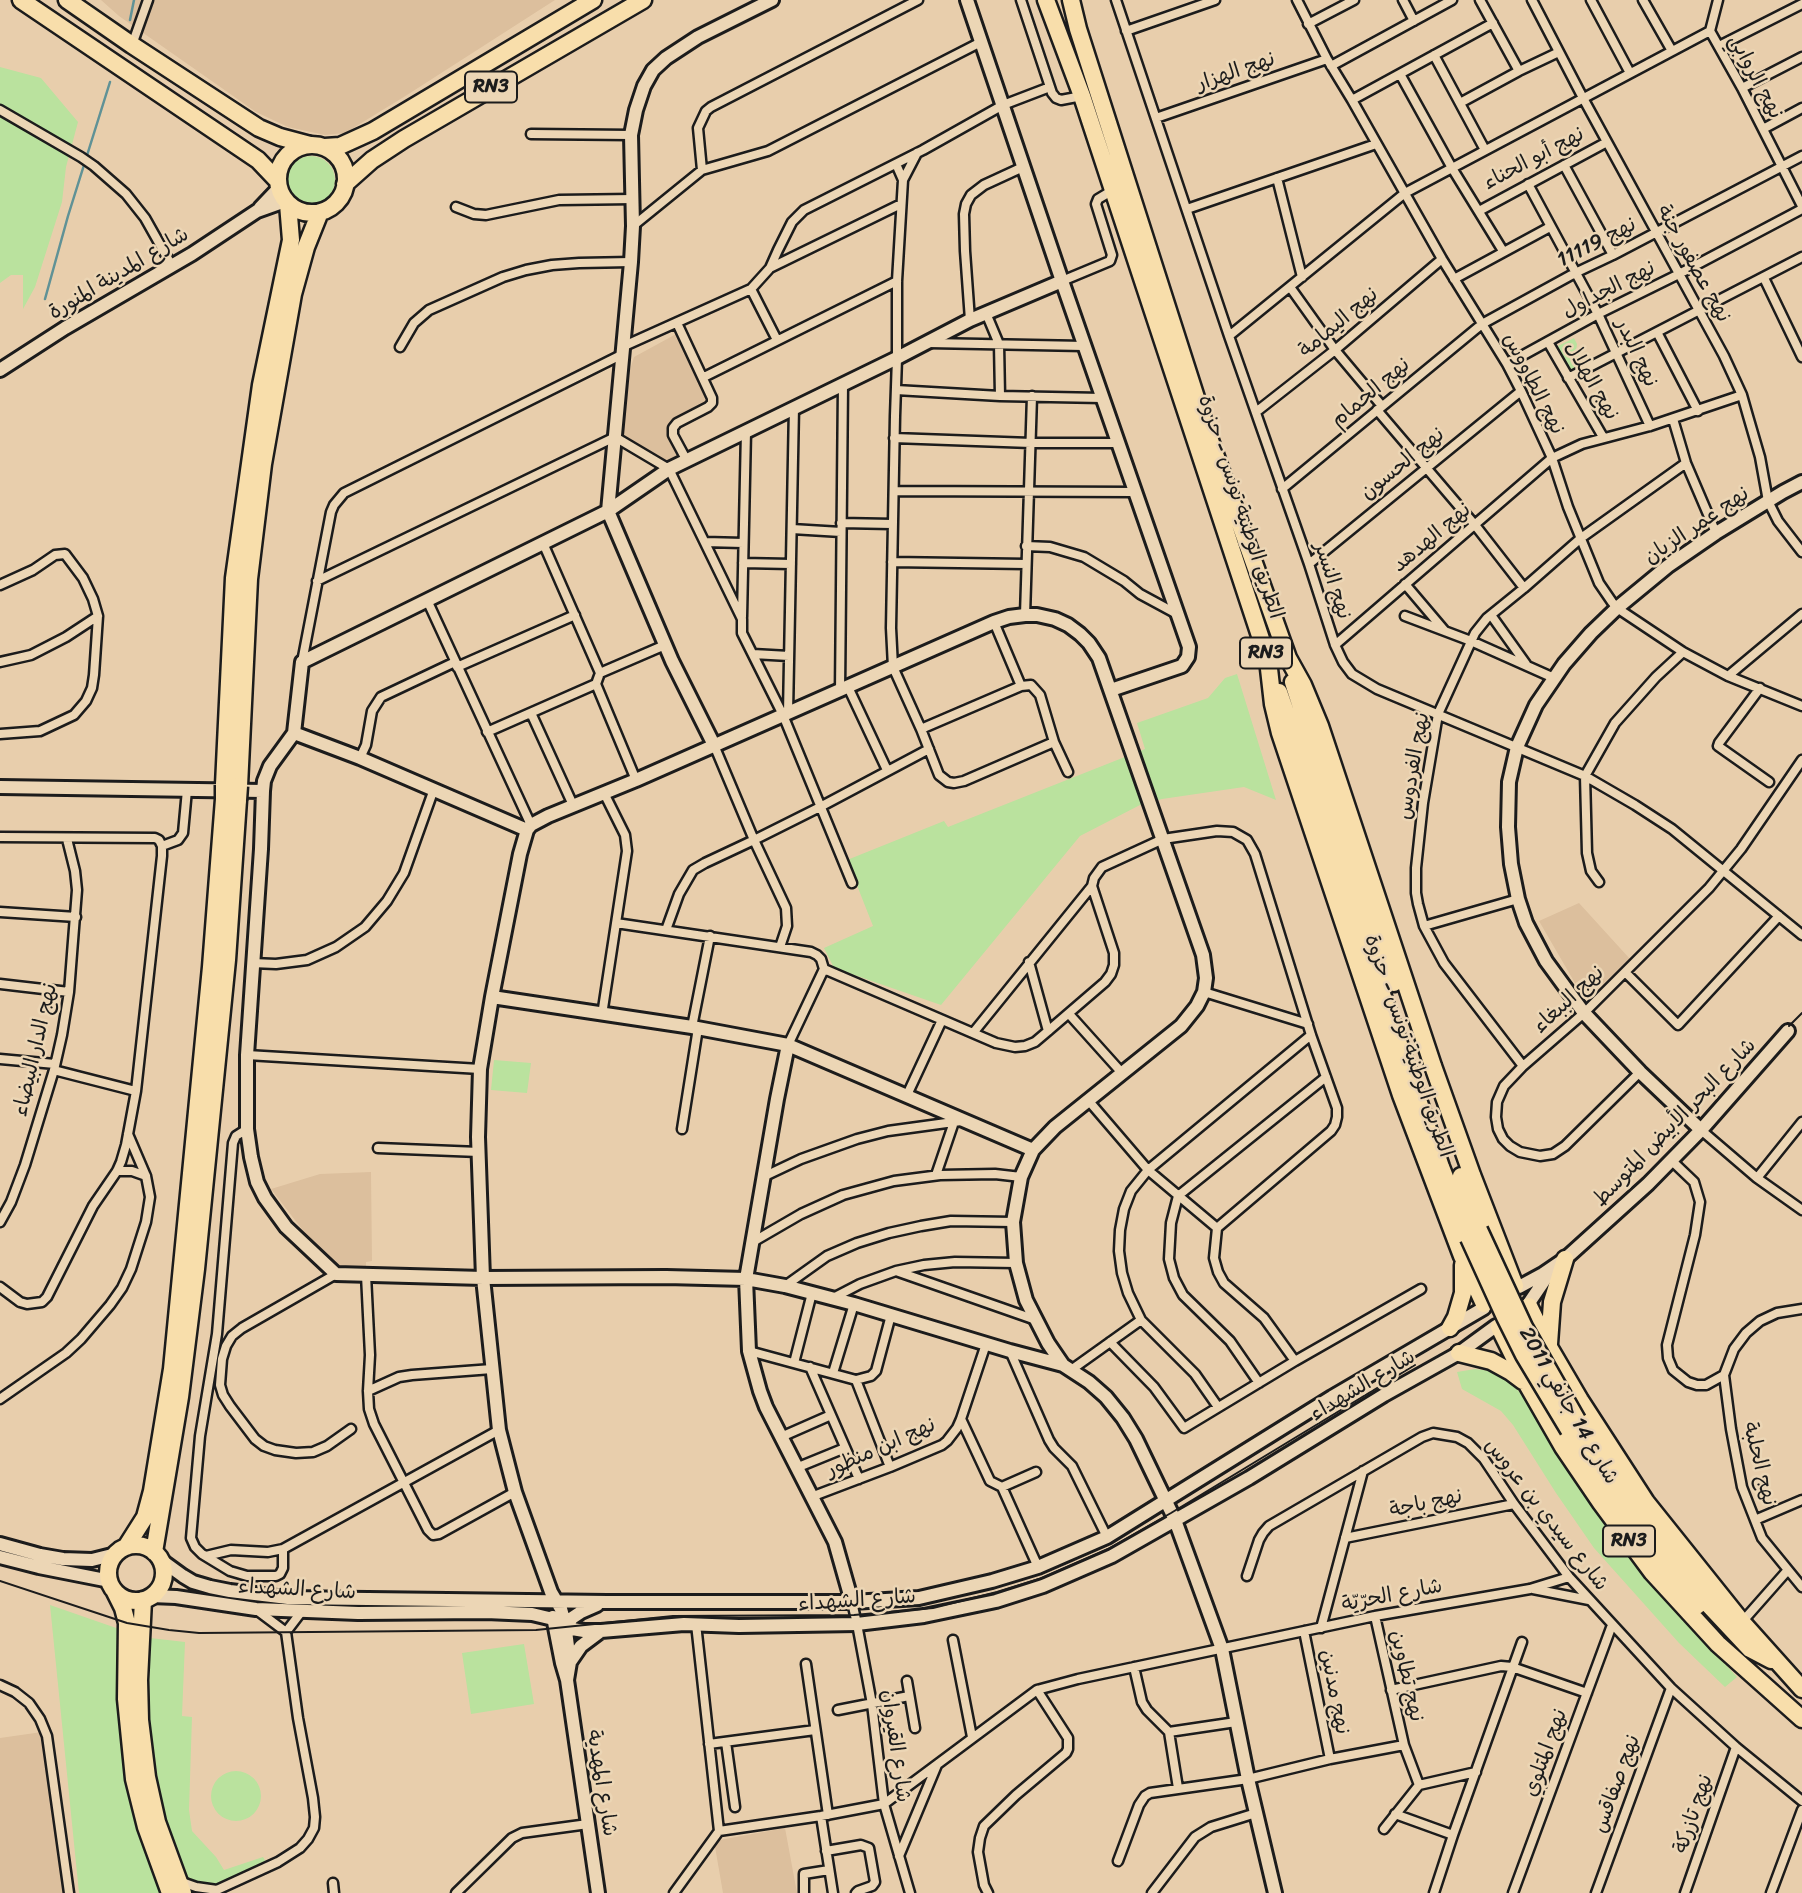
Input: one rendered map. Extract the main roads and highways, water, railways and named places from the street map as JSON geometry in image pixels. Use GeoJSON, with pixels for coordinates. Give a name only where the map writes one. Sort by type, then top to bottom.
{"type":"FeatureCollection","features":[{"type":"Feature","properties":{"kind":"highway"},"geometry":{"type":"LineString","coordinates":[[21,0],[258,160],[298,210],[320,212],[306,247],[293,294],[263,464],[249,579],[231,793],[172,1369],[152,1491],[145,1517],[111,1562],[108,1572],[127,1623],[126,1699],[134,1779],[146,1827],[177,1889]]}},
{"type":"Feature","properties":{"kind":"highway"},"geometry":{"type":"LineString","coordinates":[[67,0],[132,46],[259,128],[280,138],[317,146],[334,153],[345,173],[345,184]]}},
{"type":"Feature","properties":{"kind":"highway","name":"RN3"},"geometry":{"type":"LineString","coordinates":[[282,193],[280,167],[286,156],[297,148],[340,146],[373,131],[593,0]]}},
{"type":"Feature","properties":{"kind":"highway","name":"RN3"},"geometry":{"type":"LineString","coordinates":[[320,212],[332,207],[341,197],[345,184],[394,145],[643,0]]}},
{"type":"Feature","properties":{"kind":"highway","name":"الطريق الوطنية تونس - حزوة"},"geometry":{"type":"LineString","coordinates":[[1046,0],[1082,96],[1268,660],[1275,717],[1401,1095],[1488,1319],[1498,1327]]}},
{"type":"Feature","properties":{"kind":"highway","name":"الطريق الوطنية تونس - حزوة"},"geometry":{"type":"LineString","coordinates":[[1072,0],[1078,29],[1206,429],[1288,658],[1320,726],[1472,1175],[1517,1286],[1525,1294],[1529,1304]]}},
{"type":"Feature","properties":{"kind":"highway"},"geometry":{"type":"LineString","coordinates":[[112,1586],[127,1599],[147,1598],[157,1591],[164,1576],[158,1556],[195,1282],[227,960],[234,578],[261,385],[289,249],[290,226],[282,193]]}},
{"type":"Feature","properties":{"kind":"highway"},"geometry":{"type":"LineString","coordinates":[[1288,658],[1296,694],[1330,798],[1504,1317],[1524,1355],[1573,1425],[1706,1602],[1749,1649],[1777,1662]]}},
{"type":"Feature","properties":{"kind":"highway"},"geometry":{"type":"LineString","coordinates":[[1268,660],[1441,1167],[1474,1234]]}},
{"type":"Feature","properties":{"kind":"highway"},"geometry":{"type":"LineString","coordinates":[[1450,1328],[1463,1293],[1462,1256]]}},
{"type":"Feature","properties":{"kind":"highway"},"geometry":{"type":"LineString","coordinates":[[1549,1347],[1552,1302],[1560,1263]]}},
{"type":"Feature","properties":{"kind":"highway"},"geometry":{"type":"LineString","coordinates":[[1484,1306],[1488,1293],[1497,1286],[1517,1286]]}},
{"type":"Feature","properties":{"kind":"highway"},"geometry":{"type":"LineString","coordinates":[[1498,1327],[1511,1328],[1522,1323],[1529,1304]]}},
{"type":"Feature","properties":{"kind":"highway","name":"شارع 14 جانفي 2011"},"geometry":{"type":"LineString","coordinates":[[1529,1304],[1549,1347],[1580,1400],[1646,1502],[1742,1622],[1802,1689]]}},
{"type":"Feature","properties":{"kind":"highway","name":"شارع 14 جانفي 2011"},"geometry":{"type":"LineString","coordinates":[[1498,1327],[1563,1447],[1652,1572],[1700,1626],[1802,1719]]}},
{"type":"Feature","properties":{"kind":"highway"},"geometry":{"type":"LineString","coordinates":[[1459,1353],[1491,1361],[1528,1386]]}},
{"type":"Feature","properties":{"kind":"highway"},"geometry":{"type":"LineString","coordinates":[[1573,1425],[1591,1467],[1644,1542],[1747,1664],[1756,1679]]}},
{"type":"Feature","properties":{"kind":"highway"},"geometry":{"type":"LineString","coordinates":[[121,1550],[141,1545],[158,1556]]}},
{"type":"Feature","properties":{"kind":"highway"},"geometry":{"type":"LineString","coordinates":[[147,1598],[139,1680],[140,1720],[147,1777],[177,1889]]}},
{"type":"Feature","properties":{"kind":"waterway"},"geometry":{"type":"LineString","coordinates":[[130,20],[134,0]]}},
{"type":"Feature","properties":{"kind":"waterway"},"geometry":{"type":"LineString","coordinates":[[45,299],[110,82]]}},
{"type":"Feature","properties":{"kind":"tram line"},"geometry":{"type":"LineString","coordinates":[[1789,1026],[1802,1013]]}},
{"type":"Feature","properties":{"kind":"tram line"},"geometry":{"type":"LineString","coordinates":[[0,1581],[127,1623],[199,1633],[536,1630],[673,1616],[854,1615],[933,1608],[1042,1578],[1108,1549],[1415,1365]]}}]}
